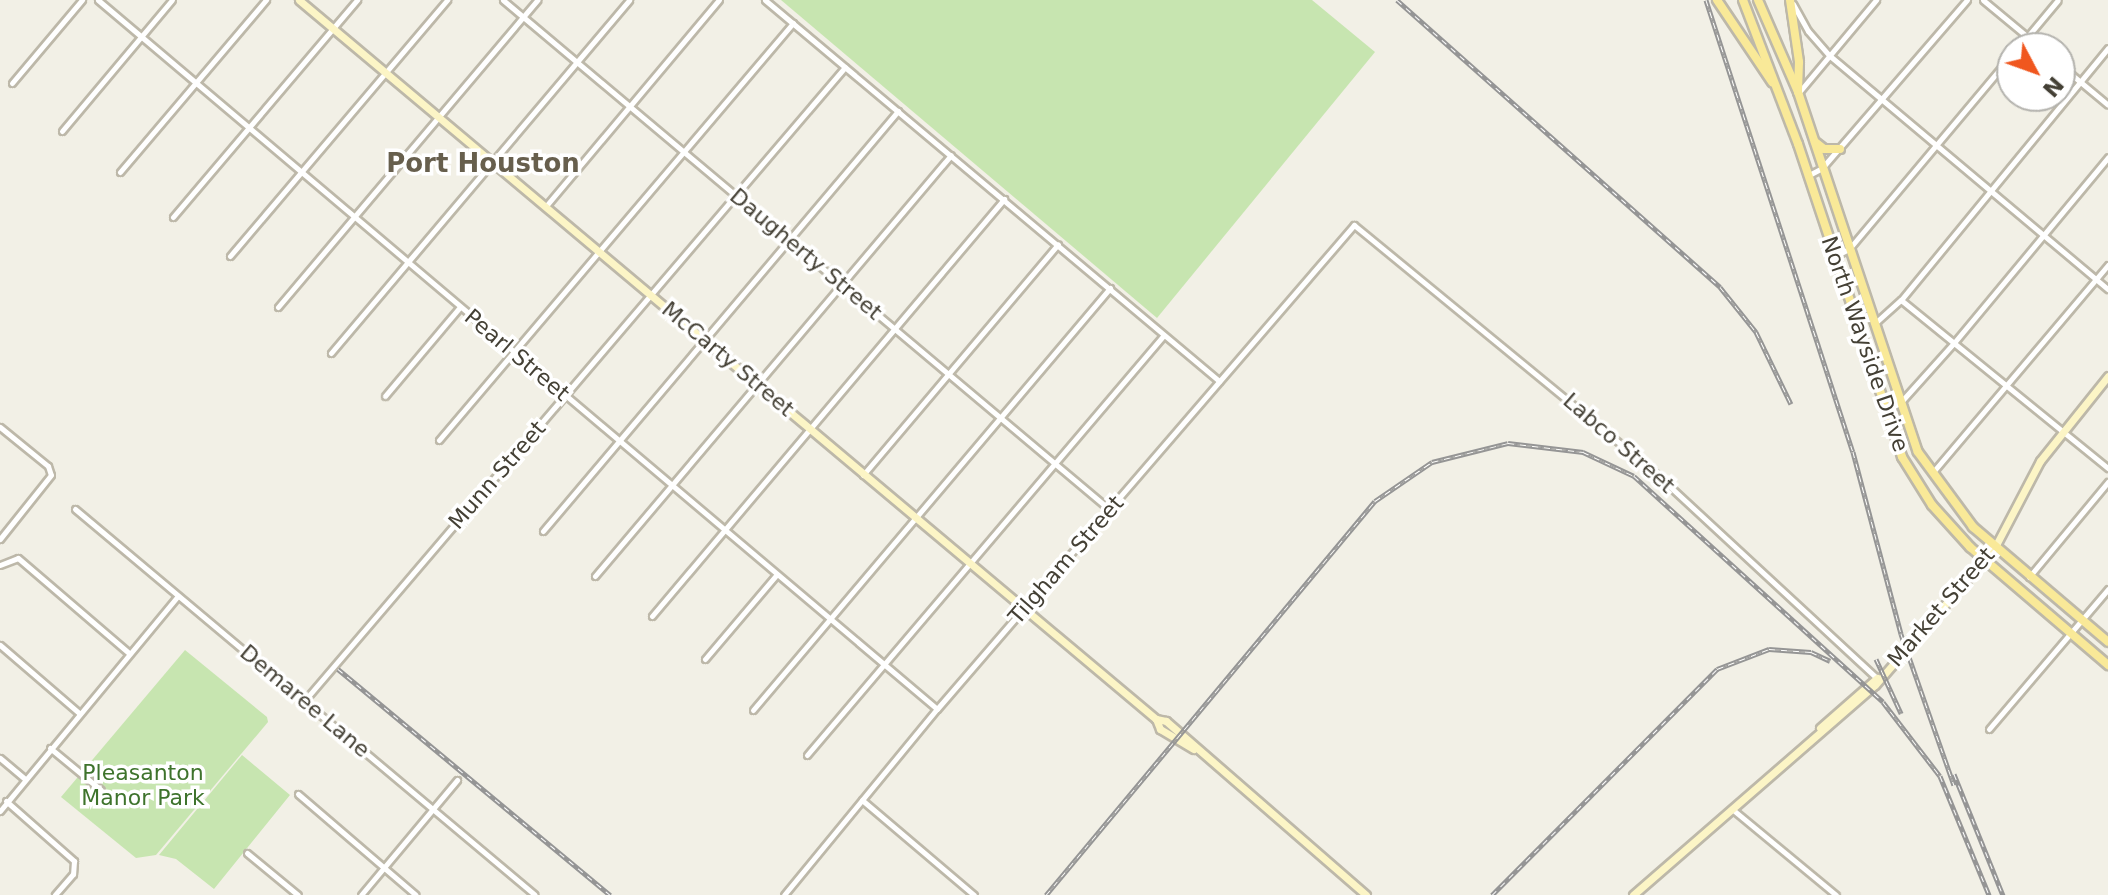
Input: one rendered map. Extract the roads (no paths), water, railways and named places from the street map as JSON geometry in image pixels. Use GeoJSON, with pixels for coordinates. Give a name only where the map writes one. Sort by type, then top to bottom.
{"type":"FeatureCollection","features":[{"type":"Feature","properties":{"kind":"main road","name":"McCarty Street"},"geometry":{"type":"LineString","coordinates":[[299,0],[1156,719],[1167,734],[1193,749],[1366,895]]}},
{"type":"Feature","properties":{"kind":"main road"},"geometry":{"type":"LineString","coordinates":[[1717,0],[1778,91]]}},
{"type":"Feature","properties":{"kind":"main road","name":"North Wayside Drive"},"geometry":{"type":"LineString","coordinates":[[1743,0],[1808,176],[1885,411],[1918,485],[1985,560],[2108,665]]}},
{"type":"Feature","properties":{"kind":"main road","name":"North Wayside Drive"},"geometry":{"type":"LineString","coordinates":[[1758,0],[1798,92],[1900,403],[1931,474],[1995,547],[2108,642]]}},
{"type":"Feature","properties":{"kind":"main road"},"geometry":{"type":"LineString","coordinates":[[1790,0],[1799,62],[1798,92]]}},
{"type":"Feature","properties":{"kind":"main road"},"geometry":{"type":"LineString","coordinates":[[1813,140],[1824,149],[1840,149]]}},
{"type":"Feature","properties":{"kind":"main road","name":"Market Street"},"geometry":{"type":"LineString","coordinates":[[1633,895],[1877,678],[1985,560],[1995,547],[2040,461],[2108,376]]}},
{"type":"Feature","properties":{"kind":"street"},"geometry":{"type":"LineString","coordinates":[[12,83],[82,0]]}},
{"type":"Feature","properties":{"kind":"street","name":"Pearl Street"},"geometry":{"type":"LineString","coordinates":[[98,0],[937,709]]}},
{"type":"Feature","properties":{"kind":"street"},"geometry":{"type":"LineString","coordinates":[[62,131],[172,0]]}},
{"type":"Feature","properties":{"kind":"street"},"geometry":{"type":"LineString","coordinates":[[120,172],[266,0]]}},
{"type":"Feature","properties":{"kind":"street"},"geometry":{"type":"LineString","coordinates":[[173,217],[357,0]]}},
{"type":"Feature","properties":{"kind":"street"},"geometry":{"type":"LineString","coordinates":[[230,256],[447,0]]}},
{"type":"Feature","properties":{"kind":"street","name":"Daugherty Street"},"geometry":{"type":"LineString","coordinates":[[503,0],[1109,509]]}},
{"type":"Feature","properties":{"kind":"street"},"geometry":{"type":"LineString","coordinates":[[278,307],[537,0]]}},
{"type":"Feature","properties":{"kind":"street"},"geometry":{"type":"LineString","coordinates":[[331,353],[629,0]]}},
{"type":"Feature","properties":{"kind":"street"},"geometry":{"type":"LineString","coordinates":[[546,206],[719,0]]}},
{"type":"Feature","properties":{"kind":"street"},"geometry":{"type":"LineString","coordinates":[[765,0],[1219,381]]}},
{"type":"Feature","properties":{"kind":"street"},"geometry":{"type":"LineString","coordinates":[[1790,0],[1808,31],[1830,56],[2108,289]]}},
{"type":"Feature","properties":{"kind":"street"},"geometry":{"type":"LineString","coordinates":[[1798,92],[1876,0]]}},
{"type":"Feature","properties":{"kind":"street"},"geometry":{"type":"LineString","coordinates":[[1808,176],[1822,168],[1840,149],[1967,0]]}},
{"type":"Feature","properties":{"kind":"street"},"geometry":{"type":"LineString","coordinates":[[1983,0],[2022,32]]}},
{"type":"Feature","properties":{"kind":"street"},"geometry":{"type":"LineString","coordinates":[[2032,32],[2058,0]]}},
{"type":"Feature","properties":{"kind":"street"},"geometry":{"type":"LineString","coordinates":[[439,440],[682,150],[793,23]]}},
{"type":"Feature","properties":{"kind":"street"},"geometry":{"type":"LineString","coordinates":[[1874,324],[1901,300],[2108,48]]}},
{"type":"Feature","properties":{"kind":"street","name":"Munn Street"},"geometry":{"type":"LineString","coordinates":[[305,700],[845,67]]}},
{"type":"Feature","properties":{"kind":"street"},"geometry":{"type":"LineString","coordinates":[[1835,256],[1849,249],[1996,74]]}},
{"type":"Feature","properties":{"kind":"street"},"geometry":{"type":"LineString","coordinates":[[2076,79],[2108,105]]}},
{"type":"Feature","properties":{"kind":"street"},"geometry":{"type":"LineString","coordinates":[[543,531],[898,111]]}},
{"type":"Feature","properties":{"kind":"street"},"geometry":{"type":"LineString","coordinates":[[595,576],[951,155]]}},
{"type":"Feature","properties":{"kind":"street"},"geometry":{"type":"LineString","coordinates":[[1885,411],[1900,403],[1953,344],[2108,157]]}},
{"type":"Feature","properties":{"kind":"street"},"geometry":{"type":"LineString","coordinates":[[652,616],[1004,199]]}},
{"type":"Feature","properties":{"kind":"street","name":"Tilgham Street"},"geometry":{"type":"LineString","coordinates":[[784,895],[937,709],[1350,228]]}},
{"type":"Feature","properties":{"kind":"street","name":"Labco Street"},"geometry":{"type":"LineString","coordinates":[[1350,228],[1365,229],[1652,470],[1877,678]]}},
{"type":"Feature","properties":{"kind":"street"},"geometry":{"type":"LineString","coordinates":[[863,475],[1058,244]]}},
{"type":"Feature","properties":{"kind":"street"},"geometry":{"type":"LineString","coordinates":[[1931,474],[2108,265]]}},
{"type":"Feature","properties":{"kind":"street"},"geometry":{"type":"LineString","coordinates":[[753,710],[1110,288]]}},
{"type":"Feature","properties":{"kind":"street"},"geometry":{"type":"LineString","coordinates":[[1901,300],[2108,468]]}},
{"type":"Feature","properties":{"kind":"street"},"geometry":{"type":"LineString","coordinates":[[385,396],[460,307]]}},
{"type":"Feature","properties":{"kind":"street"},"geometry":{"type":"LineString","coordinates":[[807,755],[1164,335]]}},
{"type":"Feature","properties":{"kind":"street"},"geometry":{"type":"LineString","coordinates":[[0,427],[48,466],[51,475],[0,539]]}},
{"type":"Feature","properties":{"kind":"street"},"geometry":{"type":"LineString","coordinates":[[2029,577],[2108,482]]}},
{"type":"Feature","properties":{"kind":"street","name":"Demaree Lane"},"geometry":{"type":"LineString","coordinates":[[75,509],[535,895]]}},
{"type":"Feature","properties":{"kind":"street"},"geometry":{"type":"LineString","coordinates":[[0,564],[18,558],[129,653]]}},
{"type":"Feature","properties":{"kind":"street"},"geometry":{"type":"LineString","coordinates":[[705,659],[777,574]]}},
{"type":"Feature","properties":{"kind":"street"},"geometry":{"type":"LineString","coordinates":[[1989,729],[2108,589]]}},
{"type":"Feature","properties":{"kind":"street"},"geometry":{"type":"LineString","coordinates":[[0,811],[178,596]]}},
{"type":"Feature","properties":{"kind":"street"},"geometry":{"type":"LineString","coordinates":[[0,645],[79,713]]}},
{"type":"Feature","properties":{"kind":"street"},"geometry":{"type":"LineString","coordinates":[[50,748],[101,790]]}},
{"type":"Feature","properties":{"kind":"street"},"geometry":{"type":"LineString","coordinates":[[0,758],[25,779]]}},
{"type":"Feature","properties":{"kind":"street"},"geometry":{"type":"LineString","coordinates":[[361,895],[457,780]]}},
{"type":"Feature","properties":{"kind":"street"},"geometry":{"type":"LineString","coordinates":[[298,794],[416,895]]}},
{"type":"Feature","properties":{"kind":"street"},"geometry":{"type":"LineString","coordinates":[[862,800],[974,895]]}},
{"type":"Feature","properties":{"kind":"street"},"geometry":{"type":"LineString","coordinates":[[6,801],[72,857],[75,868],[55,895]]}},
{"type":"Feature","properties":{"kind":"street"},"geometry":{"type":"LineString","coordinates":[[1732,809],[1836,895]]}},
{"type":"Feature","properties":{"kind":"street"},"geometry":{"type":"LineString","coordinates":[[247,853],[298,895]]}},
{"type":"Feature","properties":{"kind":"railway"},"geometry":{"type":"LineString","coordinates":[[1397,0],[1720,287],[1756,332],[1791,404]]}},
{"type":"Feature","properties":{"kind":"railway"},"geometry":{"type":"LineString","coordinates":[[1706,0],[1853,452],[1901,634],[1954,785]]}},
{"type":"Feature","properties":{"kind":"railway"},"geometry":{"type":"LineString","coordinates":[[1046,895],[1375,501],[1432,462],[1508,443],[1583,452],[1634,476],[1883,702],[1940,776],[1989,895]]}},
{"type":"Feature","properties":{"kind":"railway"},"geometry":{"type":"LineString","coordinates":[[1492,895],[1717,669],[1769,649],[1811,652],[1830,661]]}},
{"type":"Feature","properties":{"kind":"railway"},"geometry":{"type":"LineString","coordinates":[[1876,659],[1901,713]]}},
{"type":"Feature","properties":{"kind":"railway"},"geometry":{"type":"LineString","coordinates":[[338,669],[610,895]]}},
{"type":"Feature","properties":{"kind":"railway"},"geometry":{"type":"LineString","coordinates":[[1954,774],[2003,895]]}},
{"type":"Feature","properties":{"kind":"district","name":"Port Houston"},"geometry":{"type":"Point","coordinates":[483,164]}},
{"type":"Feature","properties":{"kind":"park label","name":"Pleasanton Manor Park"},"geometry":{"type":"Point","coordinates":[143,784]}}]}
